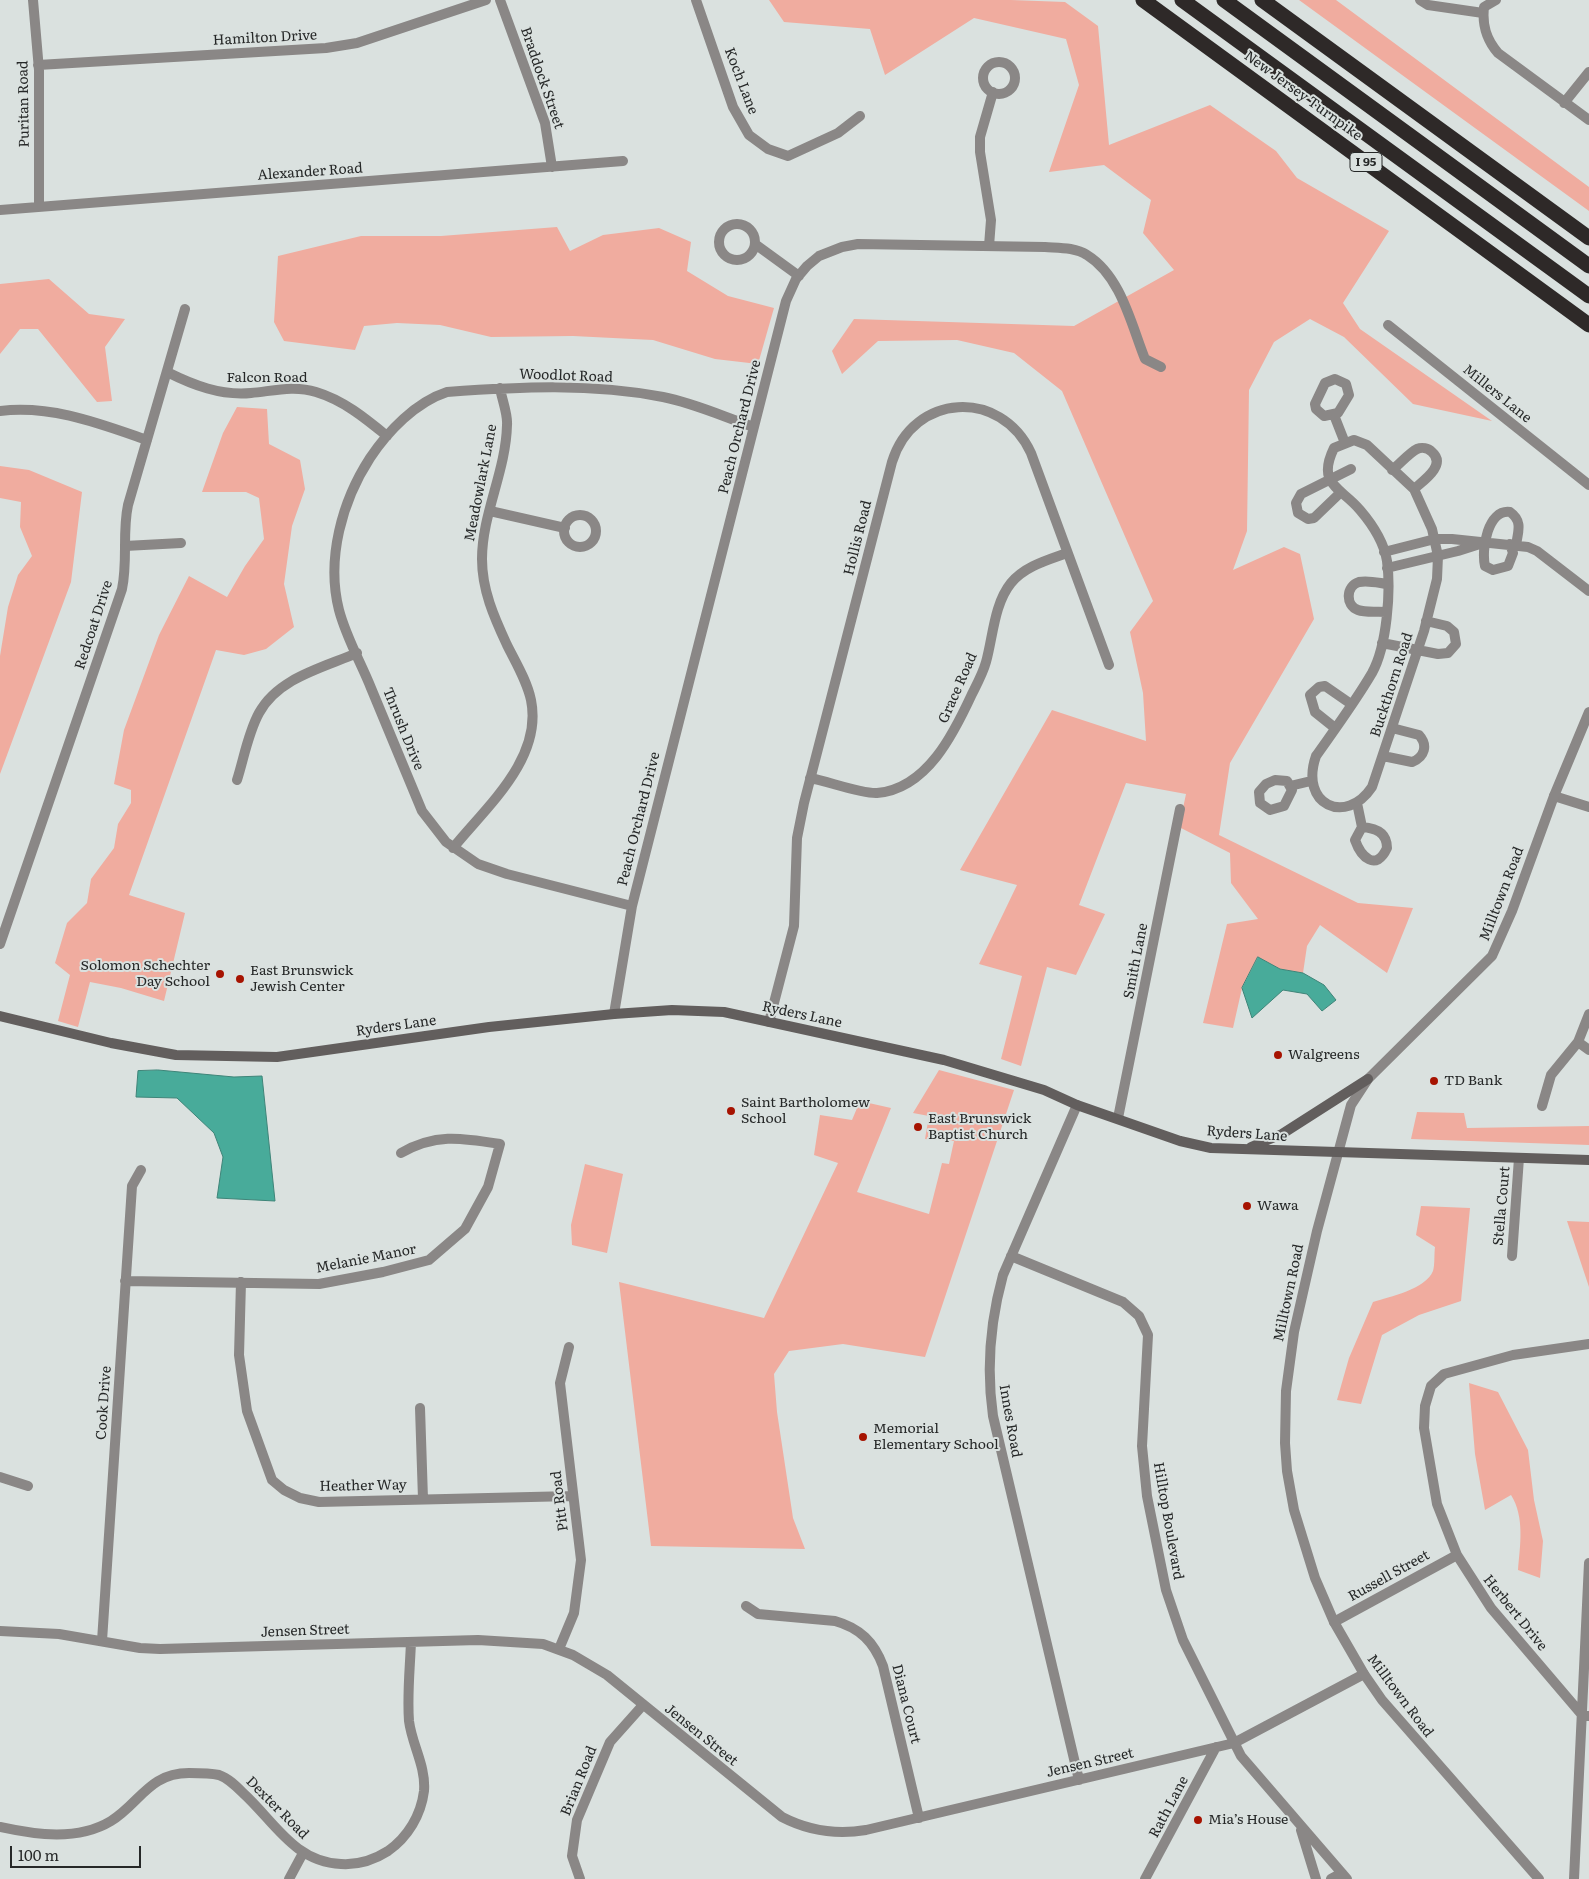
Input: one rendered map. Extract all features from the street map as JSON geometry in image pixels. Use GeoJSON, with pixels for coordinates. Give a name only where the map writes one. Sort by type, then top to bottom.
{"type":"FeatureCollection","features":[{"type":"Feature","properties":{"kind":"highway","name":"New Jersey Turnpike"},"geometry":{"type":"LineString","coordinates":[[1144,0],[1589,325]]}},
{"type":"Feature","properties":{"kind":"highway","name":"New Jersey Turnpike"},"geometry":{"type":"LineString","coordinates":[[1182,0],[1589,296]]}},
{"type":"Feature","properties":{"kind":"highway"},"geometry":{"type":"LineString","coordinates":[[1224,0],[1589,266]]}},
{"type":"Feature","properties":{"kind":"highway"},"geometry":{"type":"LineString","coordinates":[[1262,0],[1589,238]]}},
{"type":"Feature","properties":{"kind":"main road","name":"Ryders Lane"},"geometry":{"type":"LineString","coordinates":[[0,1016],[111,1044],[176,1055],[277,1056],[489,1027],[614,1014],[672,1010],[724,1012],[944,1060],[1044,1090],[1077,1105],[1180,1141],[1211,1148],[1338,1154],[1589,1160]]}},
{"type":"Feature","properties":{"kind":"main road"},"geometry":{"type":"LineString","coordinates":[[1247,1149],[1282,1134],[1368,1079]]}},
{"type":"Feature","properties":{"kind":"street","name":"Puritan Road"},"geometry":{"type":"LineString","coordinates":[[33,0],[38,65],[39,207]]}},
{"type":"Feature","properties":{"kind":"street","name":"Hamilton Drive"},"geometry":{"type":"LineString","coordinates":[[38,65],[326,48],[358,43],[486,0]]}},
{"type":"Feature","properties":{"kind":"street","name":"Braddock Street"},"geometry":{"type":"LineString","coordinates":[[500,0],[545,123],[552,167]]}},
{"type":"Feature","properties":{"kind":"street","name":"Koch Lane"},"geometry":{"type":"LineString","coordinates":[[696,0],[733,107],[749,135],[768,149],[788,156],[838,133],[860,116]]}},
{"type":"Feature","properties":{"kind":"street"},"geometry":{"type":"LineString","coordinates":[[1420,0],[1428,5],[1484,13]]}},
{"type":"Feature","properties":{"kind":"street"},"geometry":{"type":"LineString","coordinates":[[1496,0],[1484,7],[1484,13],[1487,37],[1498,53],[1589,120]]}},
{"type":"Feature","properties":{"kind":"street"},"geometry":{"type":"LineString","coordinates":[[1564,102],[1589,72]]}},
{"type":"Feature","properties":{"kind":"street"},"geometry":{"type":"LineString","coordinates":[[989,246],[992,220],[980,152],[980,136],[993,92]]}},
{"type":"Feature","properties":{"kind":"street","name":"Alexander Road"},"geometry":{"type":"LineString","coordinates":[[0,210],[623,161]]}},
{"type":"Feature","properties":{"kind":"street"},"geometry":{"type":"LineString","coordinates":[[755,244],[799,276]]}},
{"type":"Feature","properties":{"kind":"street","name":"Peach Orchard Drive"},"geometry":{"type":"LineString","coordinates":[[614,1014],[632,906],[786,301],[799,276],[820,256],[850,245],[1045,247],[1073,250],[1086,254],[1106,272],[1116,286],[1145,359],[1161,368]]}},
{"type":"Feature","properties":{"kind":"street","name":"Redcoat Drive"},"geometry":{"type":"LineString","coordinates":[[0,944],[122,589],[125,522],[128,505],[185,309]]}},
{"type":"Feature","properties":{"kind":"street","name":"Millers Lane"},"geometry":{"type":"LineString","coordinates":[[1388,325],[1589,485]]}},
{"type":"Feature","properties":{"kind":"street","name":"Falcon Road"},"geometry":{"type":"LineString","coordinates":[[167,372],[190,384],[230,393],[298,389],[316,392],[358,412],[387,436]]}},
{"type":"Feature","properties":{"kind":"street","name":"Woodlot Road"},"geometry":{"type":"LineString","coordinates":[[387,436],[414,411],[437,395],[447,392],[530,386],[590,388],[666,398],[754,427]]}},
{"type":"Feature","properties":{"kind":"street","name":"Meadowlark Lane"},"geometry":{"type":"LineString","coordinates":[[452,848],[520,765],[528,748],[532,729],[532,710],[529,692],[494,618],[485,589],[483,544],[508,424],[500,388]]}},
{"type":"Feature","properties":{"kind":"street","name":"Hollis Road"},"geometry":{"type":"LineString","coordinates":[[769,1022],[794,926],[797,838],[810,778],[892,462],[901,440],[916,423],[936,412],[958,407],[988,411],[1008,423],[1019,434],[1031,453],[1109,665]]}},
{"type":"Feature","properties":{"kind":"street"},"geometry":{"type":"LineString","coordinates":[[0,411],[33,410],[60,413],[147,440]]}},
{"type":"Feature","properties":{"kind":"street"},"geometry":{"type":"LineString","coordinates":[[1330,480],[1327,470],[1334,448],[1345,443],[1334,415]]}},
{"type":"Feature","properties":{"kind":"street","name":"Thrush Drive"},"geometry":{"type":"LineString","coordinates":[[387,436],[363,469],[353,487],[336,548],[335,569],[339,611],[422,811],[437,832],[452,848],[466,858],[490,869],[632,906]]}},
{"type":"Feature","properties":{"kind":"street","name":"Buckthorn Road"},"geometry":{"type":"LineString","coordinates":[[1345,443],[1354,440],[1367,445],[1414,489],[1435,540],[1438,556],[1437,579],[1418,650],[1372,787],[1366,796],[1357,803]]}},
{"type":"Feature","properties":{"kind":"street"},"geometry":{"type":"LineString","coordinates":[[1392,470],[1414,451],[1424,448],[1434,453],[1436,458],[1433,471],[1414,489]]}},
{"type":"Feature","properties":{"kind":"street"},"geometry":{"type":"LineString","coordinates":[[1340,493],[1314,518],[1308,519],[1298,513],[1296,503],[1301,494],[1351,469]]}},
{"type":"Feature","properties":{"kind":"street","name":"Buckthorn Road"},"geometry":{"type":"LineString","coordinates":[[1311,781],[1316,756],[1372,672],[1382,643],[1388,584],[1384,552],[1372,526],[1359,508],[1340,493],[1330,480]]}},
{"type":"Feature","properties":{"kind":"street"},"geometry":{"type":"LineString","coordinates":[[490,511],[565,528]]}},
{"type":"Feature","properties":{"kind":"street"},"geometry":{"type":"LineString","coordinates":[[1505,512],[1510,512],[1518,519],[1519,525],[1513,544],[1513,554],[1508,566],[1493,570],[1485,566],[1483,556],[1486,541],[1495,517],[1505,512]]}},
{"type":"Feature","properties":{"kind":"street"},"geometry":{"type":"LineString","coordinates":[[1384,552],[1435,540],[1462,539],[1513,544],[1537,550],[1589,591]]}},
{"type":"Feature","properties":{"kind":"street"},"geometry":{"type":"LineString","coordinates":[[1387,568],[1438,556],[1486,541]]}},
{"type":"Feature","properties":{"kind":"street"},"geometry":{"type":"LineString","coordinates":[[125,546],[181,543]]}},
{"type":"Feature","properties":{"kind":"street","name":"Grace Road"},"geometry":{"type":"LineString","coordinates":[[810,778],[875,793],[891,790],[911,780],[934,759],[956,728],[986,665],[999,607],[1010,584],[1030,568],[1067,553]]}},
{"type":"Feature","properties":{"kind":"street"},"geometry":{"type":"LineString","coordinates":[[1386,612],[1357,610],[1350,603],[1349,593],[1356,583],[1388,584]]}},
{"type":"Feature","properties":{"kind":"street"},"geometry":{"type":"LineString","coordinates":[[1382,643],[1442,654],[1448,653],[1456,644],[1454,632],[1450,628],[1426,621]]}},
{"type":"Feature","properties":{"kind":"street"},"geometry":{"type":"LineString","coordinates":[[237,780],[256,719],[270,698],[289,682],[357,654]]}},
{"type":"Feature","properties":{"kind":"street"},"geometry":{"type":"LineString","coordinates":[[1335,728],[1314,712],[1310,697],[1314,690],[1325,686],[1351,704]]}},
{"type":"Feature","properties":{"kind":"street","name":"Milltown Road"},"geometry":{"type":"LineString","coordinates":[[1539,1879],[1411,1734],[1364,1674],[1334,1622],[1303,1545],[1290,1487],[1285,1442],[1286,1391],[1292,1339],[1317,1231],[1351,1105],[1368,1079],[1492,956],[1512,911],[1554,796],[1589,712]]}},
{"type":"Feature","properties":{"kind":"street"},"geometry":{"type":"LineString","coordinates":[[1383,756],[1409,762],[1418,760],[1424,751],[1423,740],[1419,735],[1392,728]]}},
{"type":"Feature","properties":{"kind":"street"},"geometry":{"type":"LineString","coordinates":[[1290,786],[1311,781],[1321,800],[1330,806],[1337,807],[1357,803],[1362,826]]}},
{"type":"Feature","properties":{"kind":"street"},"geometry":{"type":"LineString","coordinates":[[1554,796],[1589,807]]}},
{"type":"Feature","properties":{"kind":"street","name":"Smith Lane"},"geometry":{"type":"LineString","coordinates":[[1118,1118],[1180,809]]}},
{"type":"Feature","properties":{"kind":"street"},"geometry":{"type":"LineString","coordinates":[[1542,1106],[1552,1075],[1578,1042],[1589,1014]]}},
{"type":"Feature","properties":{"kind":"street"},"geometry":{"type":"LineString","coordinates":[[1578,1042],[1589,1050]]}},
{"type":"Feature","properties":{"kind":"street","name":"Innes Road"},"geometry":{"type":"LineString","coordinates":[[1077,1105],[1011,1256],[995,1303],[990,1331],[989,1389],[993,1416],[1079,1780]]}},
{"type":"Feature","properties":{"kind":"street","name":"Melanie Manor"},"geometry":{"type":"LineString","coordinates":[[126,1281],[319,1284],[384,1272],[428,1260],[465,1229],[488,1187],[500,1144],[454,1137],[419,1142],[401,1153]]}},
{"type":"Feature","properties":{"kind":"street","name":"Stella Court"},"geometry":{"type":"LineString","coordinates":[[1512,1256],[1519,1158]]}},
{"type":"Feature","properties":{"kind":"street","name":"Cook Drive"},"geometry":{"type":"LineString","coordinates":[[102,1641],[132,1186],[141,1170]]}},
{"type":"Feature","properties":{"kind":"street","name":"Hilltop Boulevard"},"geometry":{"type":"LineString","coordinates":[[1011,1256],[1123,1302],[1139,1316],[1144,1325],[1149,1344],[1142,1446],[1147,1496],[1166,1590],[1183,1640],[1241,1756],[1345,1876]]}},
{"type":"Feature","properties":{"kind":"street","name":"Heather Way"},"geometry":{"type":"LineString","coordinates":[[241,1282],[239,1355],[246,1411],[272,1480],[284,1490],[300,1498],[319,1502],[573,1496]]}},
{"type":"Feature","properties":{"kind":"street","name":"Herbert Drive"},"geometry":{"type":"LineString","coordinates":[[1586,1716],[1491,1608],[1457,1555],[1438,1504],[1424,1428],[1425,1406],[1431,1386],[1444,1374],[1480,1362],[1589,1344]]}},
{"type":"Feature","properties":{"kind":"street","name":"Pitt Road"},"geometry":{"type":"LineString","coordinates":[[559,1649],[574,1614],[581,1560],[560,1384],[569,1347]]}},
{"type":"Feature","properties":{"kind":"street"},"geometry":{"type":"LineString","coordinates":[[420,1408],[423,1499]]}},
{"type":"Feature","properties":{"kind":"street"},"geometry":{"type":"LineString","coordinates":[[0,1476],[28,1486]]}},
{"type":"Feature","properties":{"kind":"street","name":"Russell Street"},"geometry":{"type":"LineString","coordinates":[[1334,1622],[1457,1555]]}},
{"type":"Feature","properties":{"kind":"street"},"geometry":{"type":"LineString","coordinates":[[1574,1879],[1586,1716],[1589,1563]]}},
{"type":"Feature","properties":{"kind":"street","name":"Diana Court"},"geometry":{"type":"LineString","coordinates":[[746,1606],[758,1614],[835,1621],[848,1625],[872,1643],[883,1666],[919,1818]]}},
{"type":"Feature","properties":{"kind":"street","name":"Jensen Street"},"geometry":{"type":"LineString","coordinates":[[0,1631],[59,1634],[140,1648],[160,1649],[502,1640],[542,1644],[559,1649],[607,1675],[773,1812],[793,1823],[817,1830],[842,1833],[866,1830],[919,1818],[1234,1743],[1364,1674]]}},
{"type":"Feature","properties":{"kind":"street","name":"Dexter Road"},"geometry":{"type":"LineString","coordinates":[[0,1827],[57,1835],[75,1834],[94,1829],[112,1820],[148,1787],[162,1778],[173,1774],[206,1774],[220,1776],[233,1783],[284,1838],[303,1853],[328,1862],[362,1862],[392,1848],[414,1822],[421,1807],[424,1782],[422,1765],[410,1723],[411,1642]]}},
{"type":"Feature","properties":{"kind":"street","name":"Brian Road"},"geometry":{"type":"LineString","coordinates":[[580,1879],[572,1856],[577,1820],[610,1742],[643,1705]]}},
{"type":"Feature","properties":{"kind":"street","name":"Rath Lane"},"geometry":{"type":"LineString","coordinates":[[1146,1879],[1216,1747]]}},
{"type":"Feature","properties":{"kind":"street"},"geometry":{"type":"LineString","coordinates":[[1300,1825],[1316,1879]]}},
{"type":"Feature","properties":{"kind":"street"},"geometry":{"type":"LineString","coordinates":[[288,1879],[303,1853]]}},
{"type":"Feature","properties":{"kind":"street"},"geometry":{"type":"LineString","coordinates":[[1331,1879],[1345,1876]]}},
{"type":"Feature","properties":{"kind":"shaded area"},"geometry":{"type":"Polygon","coordinates":[[[769,0],[1011,0],[1065,2],[1098,26],[1109,145],[1210,105],[1276,151],[1297,178],[1389,231],[1343,303],[1360,329],[1492,421],[1413,404],[1344,337],[1310,319],[1274,342],[1249,390],[1247,531],[1233,570],[1284,547],[1300,554],[1314,619],[1230,763],[1219,835],[1358,903],[1413,908],[1387,973],[1320,925],[1307,946],[1303,973],[1280,969],[1258,957],[1242,988],[1233,1028],[1203,1023],[1227,924],[1258,919],[1231,883],[1230,853],[1179,827],[1186,794],[1126,783],[1079,905],[1105,914],[1076,975],[1047,967],[1021,1066],[1001,1059],[1022,976],[979,964],[1017,885],[960,870],[1052,710],[1146,741],[1143,693],[1130,632],[1153,601],[1062,391],[1014,353],[957,340],[878,341],[842,374],[832,351],[854,319],[1074,326],[1174,270],[1143,233],[1151,200],[1104,165],[1049,172],[1079,85],[1066,39],[974,18],[885,75],[870,29],[784,22],[769,0]]]}},
{"type":"Feature","properties":{"kind":"shaded area"},"geometry":{"type":"Polygon","coordinates":[[[1299,0],[1336,0],[1589,187],[1589,211],[1299,0]]]}},
{"type":"Feature","properties":{"kind":"shaded area"},"geometry":{"type":"Polygon","coordinates":[[[557,227],[570,251],[603,235],[659,228],[691,242],[687,271],[728,296],[774,308],[758,364],[715,359],[653,340],[573,336],[491,337],[440,325],[397,323],[364,326],[355,350],[284,341],[274,322],[278,256],[361,236],[441,236],[557,227]]]}},
{"type":"Feature","properties":{"kind":"shaded area"},"geometry":{"type":"Polygon","coordinates":[[[49,279],[89,314],[125,319],[105,347],[112,401],[97,402],[38,329],[20,329],[0,354],[0,284],[49,279]]]}},
{"type":"Feature","properties":{"kind":"shaded area"},"geometry":{"type":"Polygon","coordinates":[[[237,407],[267,409],[269,444],[300,460],[305,489],[292,526],[284,584],[294,627],[266,649],[244,655],[216,650],[129,895],[185,913],[164,1001],[121,988],[90,982],[78,1027],[58,1021],[70,975],[55,963],[67,923],[87,903],[91,879],[114,848],[118,824],[131,803],[131,790],[114,784],[124,730],[159,635],[189,576],[227,597],[264,539],[259,498],[246,492],[202,492],[223,433],[237,407]]]}},
{"type":"Feature","properties":{"kind":"shaded area"},"geometry":{"type":"Polygon","coordinates":[[[0,466],[29,470],[82,492],[71,582],[0,774],[0,656],[8,607],[18,575],[32,556],[20,527],[21,502],[0,498],[0,466]]]}},
{"type":"Feature","properties":{"kind":"shaded area"},"geometry":{"type":"Polygon","coordinates":[[[1258,957],[1280,969],[1303,973],[1324,985],[1336,1000],[1322,1011],[1307,994],[1283,990],[1252,1018],[1242,988],[1258,957]]]}},
{"type":"Feature","properties":{"kind":"shaded area"},"geometry":{"type":"Polygon","coordinates":[[[158,1070],[234,1077],[262,1076],[275,1201],[217,1198],[223,1157],[214,1133],[177,1098],[136,1097],[138,1071],[158,1070]]]}},
{"type":"Feature","properties":{"kind":"shaded area"},"geometry":{"type":"Polygon","coordinates":[[[939,1070],[1014,1090],[925,1357],[843,1344],[789,1351],[774,1374],[777,1412],[793,1518],[805,1549],[651,1546],[619,1282],[764,1318],[838,1163],[814,1155],[820,1115],[852,1120],[860,1101],[891,1108],[857,1192],[929,1214],[942,1163],[949,1164],[954,1141],[925,1139],[929,1116],[913,1113],[939,1070]]]}},
{"type":"Feature","properties":{"kind":"shaded area"},"geometry":{"type":"Polygon","coordinates":[[[1417,1112],[1464,1113],[1467,1128],[1589,1126],[1589,1145],[1411,1139],[1417,1112]]]}},
{"type":"Feature","properties":{"kind":"shaded area"},"geometry":{"type":"Polygon","coordinates":[[[585,1164],[623,1174],[607,1253],[572,1245],[571,1225],[585,1164]]]}},
{"type":"Feature","properties":{"kind":"shaded area"},"geometry":{"type":"Polygon","coordinates":[[[1421,1206],[1470,1208],[1461,1301],[1419,1315],[1382,1335],[1361,1404],[1337,1400],[1349,1358],[1373,1302],[1397,1295],[1423,1283],[1433,1271],[1435,1247],[1416,1235],[1421,1206]]]}},
{"type":"Feature","properties":{"kind":"shaded area"},"geometry":{"type":"Polygon","coordinates":[[[1567,1221],[1589,1222],[1589,1287],[1567,1221]]]}},
{"type":"Feature","properties":{"kind":"shaded area"},"geometry":{"type":"Polygon","coordinates":[[[1469,1383],[1498,1392],[1528,1450],[1534,1500],[1543,1541],[1540,1578],[1518,1570],[1520,1522],[1511,1495],[1485,1510],[1475,1454],[1469,1383]]]}},
{"type":"Feature","properties":{"kind":"place","name":"Solomon Schechter Day School"},"geometry":{"type":"Point","coordinates":[220,974]}},
{"type":"Feature","properties":{"kind":"place","name":"East Brunswick Jewish Center"},"geometry":{"type":"Point","coordinates":[240,979]}},
{"type":"Feature","properties":{"kind":"place","name":"Walgreens"},"geometry":{"type":"Point","coordinates":[1278,1055]}},
{"type":"Feature","properties":{"kind":"place","name":"TD Bank"},"geometry":{"type":"Point","coordinates":[1434,1081]}},
{"type":"Feature","properties":{"kind":"place","name":"Saint Bartholomew School"},"geometry":{"type":"Point","coordinates":[731,1111]}},
{"type":"Feature","properties":{"kind":"place","name":"East Brunswick Baptist Church"},"geometry":{"type":"Point","coordinates":[918,1127]}},
{"type":"Feature","properties":{"kind":"place","name":"Wawa"},"geometry":{"type":"Point","coordinates":[1247,1206]}},
{"type":"Feature","properties":{"kind":"place","name":"Memorial Elementary School"},"geometry":{"type":"Point","coordinates":[863,1437]}},
{"type":"Feature","properties":{"kind":"place","name":"Mia’s House"},"geometry":{"type":"Point","coordinates":[1198,1820]}}]}
